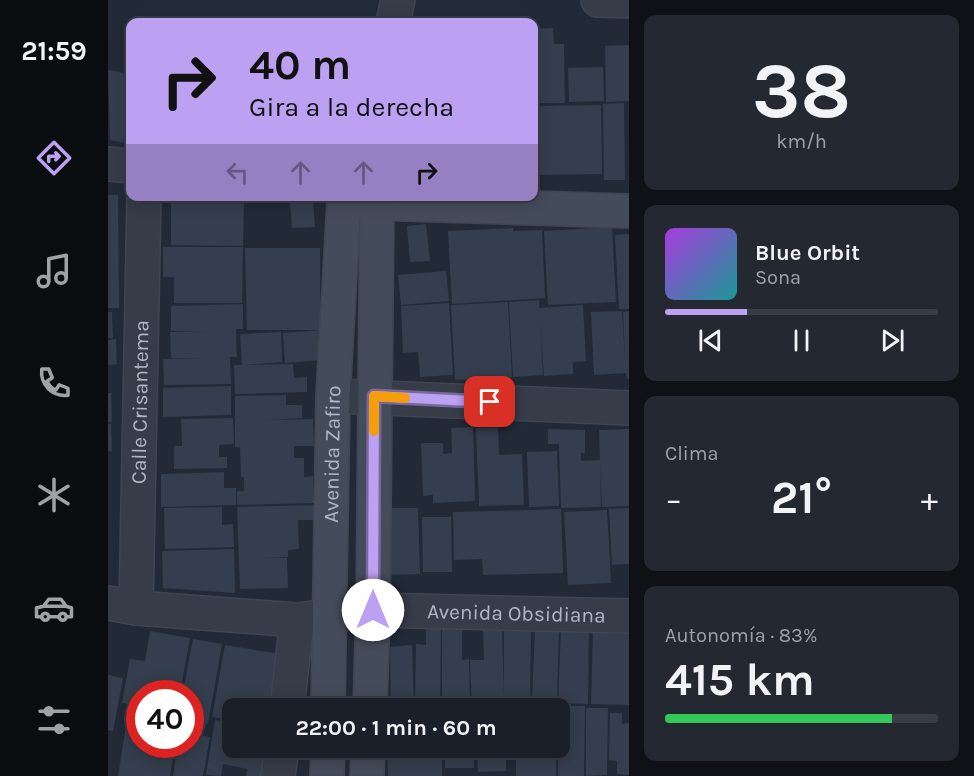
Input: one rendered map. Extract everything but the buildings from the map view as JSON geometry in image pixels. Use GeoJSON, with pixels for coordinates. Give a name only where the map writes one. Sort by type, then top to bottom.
{"type":"FeatureCollection","features":[{"type":"Feature","properties":{"kind":"street"},"geometry":{"type":"LineString","coordinates":[[394,18],[398,0]]}},
{"type":"Feature","properties":{"kind":"street"},"geometry":{"type":"LineString","coordinates":[[598,0],[629,1]]}},
{"type":"Feature","properties":{"kind":"street"},"geometry":{"type":"LineString","coordinates":[[108,165],[126,166]]}},
{"type":"Feature","properties":{"kind":"street","name":"Calle Crisantema"},"geometry":{"type":"LineString","coordinates":[[122,606],[144,201]]}},
{"type":"Feature","properties":{"kind":"street"},"geometry":{"type":"LineString","coordinates":[[361,201],[374,396],[370,698]]}},
{"type":"Feature","properties":{"kind":"street","name":"Avenida Zafiro"},"geometry":{"type":"LineString","coordinates":[[328,698],[333,396],[361,201]]}},
{"type":"Feature","properties":{"kind":"street"},"geometry":{"type":"LineString","coordinates":[[385,201],[629,211]]}},
{"type":"Feature","properties":{"kind":"street"},"geometry":{"type":"LineString","coordinates":[[333,396],[629,408]]}},
{"type":"Feature","properties":{"kind":"street","name":"Avenida Obsidiana"},"geometry":{"type":"LineString","coordinates":[[122,606],[297,620],[373,610],[629,616]]}},
{"type":"Feature","properties":{"kind":"street"},"geometry":{"type":"LineString","coordinates":[[287,698],[297,620]]}},
{"type":"Feature","properties":{"kind":"street"},"geometry":{"type":"LineString","coordinates":[[278,776],[280,758]]}},
{"type":"Feature","properties":{"kind":"street"},"geometry":{"type":"LineString","coordinates":[[327,776],[328,758]]}},
{"type":"Feature","properties":{"kind":"street"},"geometry":{"type":"LineString","coordinates":[[367,776],[368,758]]}},
{"type":"Feature","properties":{"kind":"slow traffic"},"geometry":{"type":"LineString","coordinates":[[374,431],[374,396],[405,398]]}},
{"type":"Feature","properties":{"kind":"route"},"geometry":{"type":"LineString","coordinates":[[373,610],[374,396],[490,402]]}}]}
